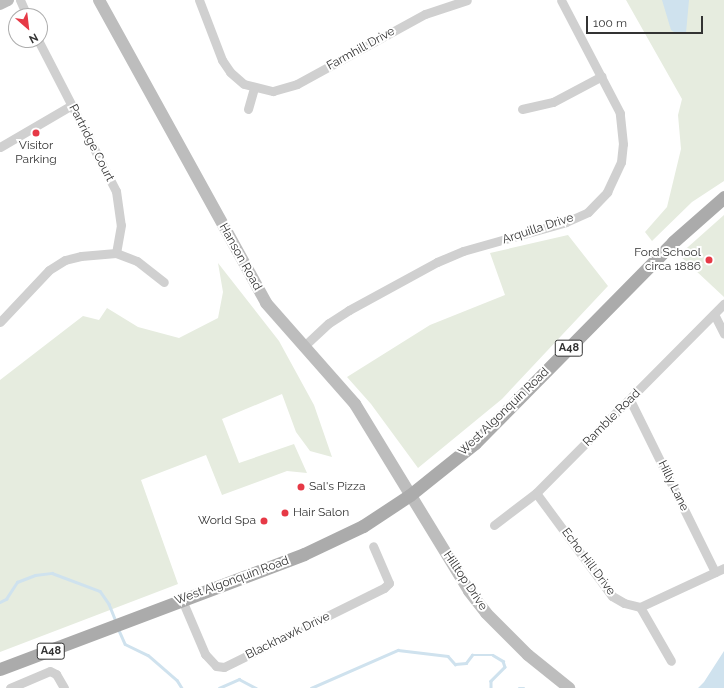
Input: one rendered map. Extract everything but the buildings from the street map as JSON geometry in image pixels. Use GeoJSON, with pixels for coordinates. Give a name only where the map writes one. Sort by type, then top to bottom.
{"type":"FeatureCollection","features":[{"type":"Feature","properties":{"kind":"main road"},"geometry":{"type":"LineString","coordinates":[[0,4],[8,0]]}},
{"type":"Feature","properties":{"kind":"main road","name":"Hanson Road"},"geometry":{"type":"LineString","coordinates":[[99,0],[266,303],[302,347],[355,404],[410,495]]}},
{"type":"Feature","properties":{"kind":"main road","name":"West Algonquin Road"},"geometry":{"type":"LineString","coordinates":[[0,669],[304,554],[362,526],[410,495],[475,443],[673,242],[724,197]]}},
{"type":"Feature","properties":{"kind":"main road","name":"Hilltop Drive"},"geometry":{"type":"LineString","coordinates":[[410,495],[469,591],[486,613],[514,641],[569,688]]}},
{"type":"Feature","properties":{"kind":"street","name":"Farmhill Drive"},"geometry":{"type":"LineString","coordinates":[[200,0],[225,66],[241,82],[254,88],[273,91],[290,87],[425,14],[467,0]]}},
{"type":"Feature","properties":{"kind":"street","name":"Arquilla Drive"},"geometry":{"type":"LineString","coordinates":[[302,347],[329,323],[349,310],[437,262],[463,251],[566,222],[588,212],[607,192],[615,178],[622,150],[620,112],[561,0]]}},
{"type":"Feature","properties":{"kind":"street","name":"Partridge Court"},"geometry":{"type":"LineString","coordinates":[[42,48],[116,192],[121,225],[116,253]]}},
{"type":"Feature","properties":{"kind":"street"},"geometry":{"type":"LineString","coordinates":[[522,110],[553,102],[602,76]]}},
{"type":"Feature","properties":{"kind":"street"},"geometry":{"type":"LineString","coordinates":[[248,109],[254,88]]}},
{"type":"Feature","properties":{"kind":"street"},"geometry":{"type":"LineString","coordinates":[[0,147],[72,105]]}},
{"type":"Feature","properties":{"kind":"street"},"geometry":{"type":"LineString","coordinates":[[0,322],[57,265],[81,256],[116,253],[137,261],[164,282]]}},
{"type":"Feature","properties":{"kind":"street","name":"Ramble Road"},"geometry":{"type":"LineString","coordinates":[[494,525],[536,493],[724,304]]}},
{"type":"Feature","properties":{"kind":"street"},"geometry":{"type":"LineString","coordinates":[[714,314],[724,334]]}},
{"type":"Feature","properties":{"kind":"street","name":"Hilly Lane"},"geometry":{"type":"LineString","coordinates":[[630,400],[720,570]]}},
{"type":"Feature","properties":{"kind":"street","name":"Echo Hill Drive"},"geometry":{"type":"LineString","coordinates":[[536,493],[612,596],[624,603],[640,607]]}},
{"type":"Feature","properties":{"kind":"street","name":"Blackhawk Drive"},"geometry":{"type":"LineString","coordinates":[[182,600],[205,654],[216,666],[224,667],[384,588],[389,583],[373,546]]}},
{"type":"Feature","properties":{"kind":"street"},"geometry":{"type":"LineString","coordinates":[[671,661],[640,607],[720,570]]}},
{"type":"Feature","properties":{"kind":"street"},"geometry":{"type":"LineString","coordinates":[[10,688],[50,671],[59,678],[64,688]]}},
{"type":"Feature","properties":{"kind":"shaded area"},"geometry":{"type":"Polygon","coordinates":[[[626,0],[724,0],[724,181],[692,202],[652,241],[645,232],[667,207],[681,149],[678,115],[682,99],[626,0]]]}},
{"type":"Feature","properties":{"kind":"shaded area"},"geometry":{"type":"Polygon","coordinates":[[[724,215],[724,297],[679,255],[724,215]]]}},
{"type":"Feature","properties":{"kind":"shaded area"},"geometry":{"type":"Polygon","coordinates":[[[568,235],[608,286],[502,399],[418,468],[371,404],[347,377],[430,325],[505,295],[490,253],[568,235]]]}},
{"type":"Feature","properties":{"kind":"shaded area"},"geometry":{"type":"Polygon","coordinates":[[[218,263],[279,341],[314,405],[332,457],[310,451],[296,432],[282,394],[222,419],[239,463],[294,444],[307,473],[287,471],[222,495],[206,455],[141,480],[178,584],[0,652],[0,380],[83,316],[99,320],[107,308],[138,327],[179,338],[218,318],[223,292],[218,263]]]}},
{"type":"Feature","properties":{"kind":"water"},"geometry":{"type":"Polygon","coordinates":[[[662,0],[689,0],[686,33],[677,34],[671,30],[662,0]]]}},
{"type":"Feature","properties":{"kind":"water"},"geometry":{"type":"Polygon","coordinates":[[[724,651],[724,688],[698,688],[704,682],[724,651]]]}},
{"type":"Feature","properties":{"kind":"waterway"},"geometry":{"type":"LineString","coordinates":[[0,602],[6,599],[17,582],[35,575],[52,573],[100,591],[109,604],[116,621]]}},
{"type":"Feature","properties":{"kind":"waterway"},"geometry":{"type":"LineString","coordinates":[[118,628],[125,644],[148,655],[177,680],[182,688]]}},
{"type":"Feature","properties":{"kind":"waterway"},"geometry":{"type":"LineString","coordinates":[[311,688],[398,650],[448,656],[455,664],[466,663],[472,655],[493,655],[503,661],[505,667],[491,681],[491,688]]}},
{"type":"Feature","properties":{"kind":"waterway"},"geometry":{"type":"LineString","coordinates":[[219,688],[239,679],[256,688]]}},
{"type":"Feature","properties":{"kind":"waterway"},"geometry":{"type":"LineString","coordinates":[[519,688],[524,688]]}},
{"type":"Feature","properties":{"kind":"place","name":"Visitor Parking"},"geometry":{"type":"Point","coordinates":[36,133]}},
{"type":"Feature","properties":{"kind":"place","name":"Ford School circa 1886"},"geometry":{"type":"Point","coordinates":[709,260]}},
{"type":"Feature","properties":{"kind":"place","name":"Sal's Pizza"},"geometry":{"type":"Point","coordinates":[301,487]}},
{"type":"Feature","properties":{"kind":"place","name":"Hair Salon"},"geometry":{"type":"Point","coordinates":[285,513]}},
{"type":"Feature","properties":{"kind":"place","name":"World Spa"},"geometry":{"type":"Point","coordinates":[264,521]}}]}
